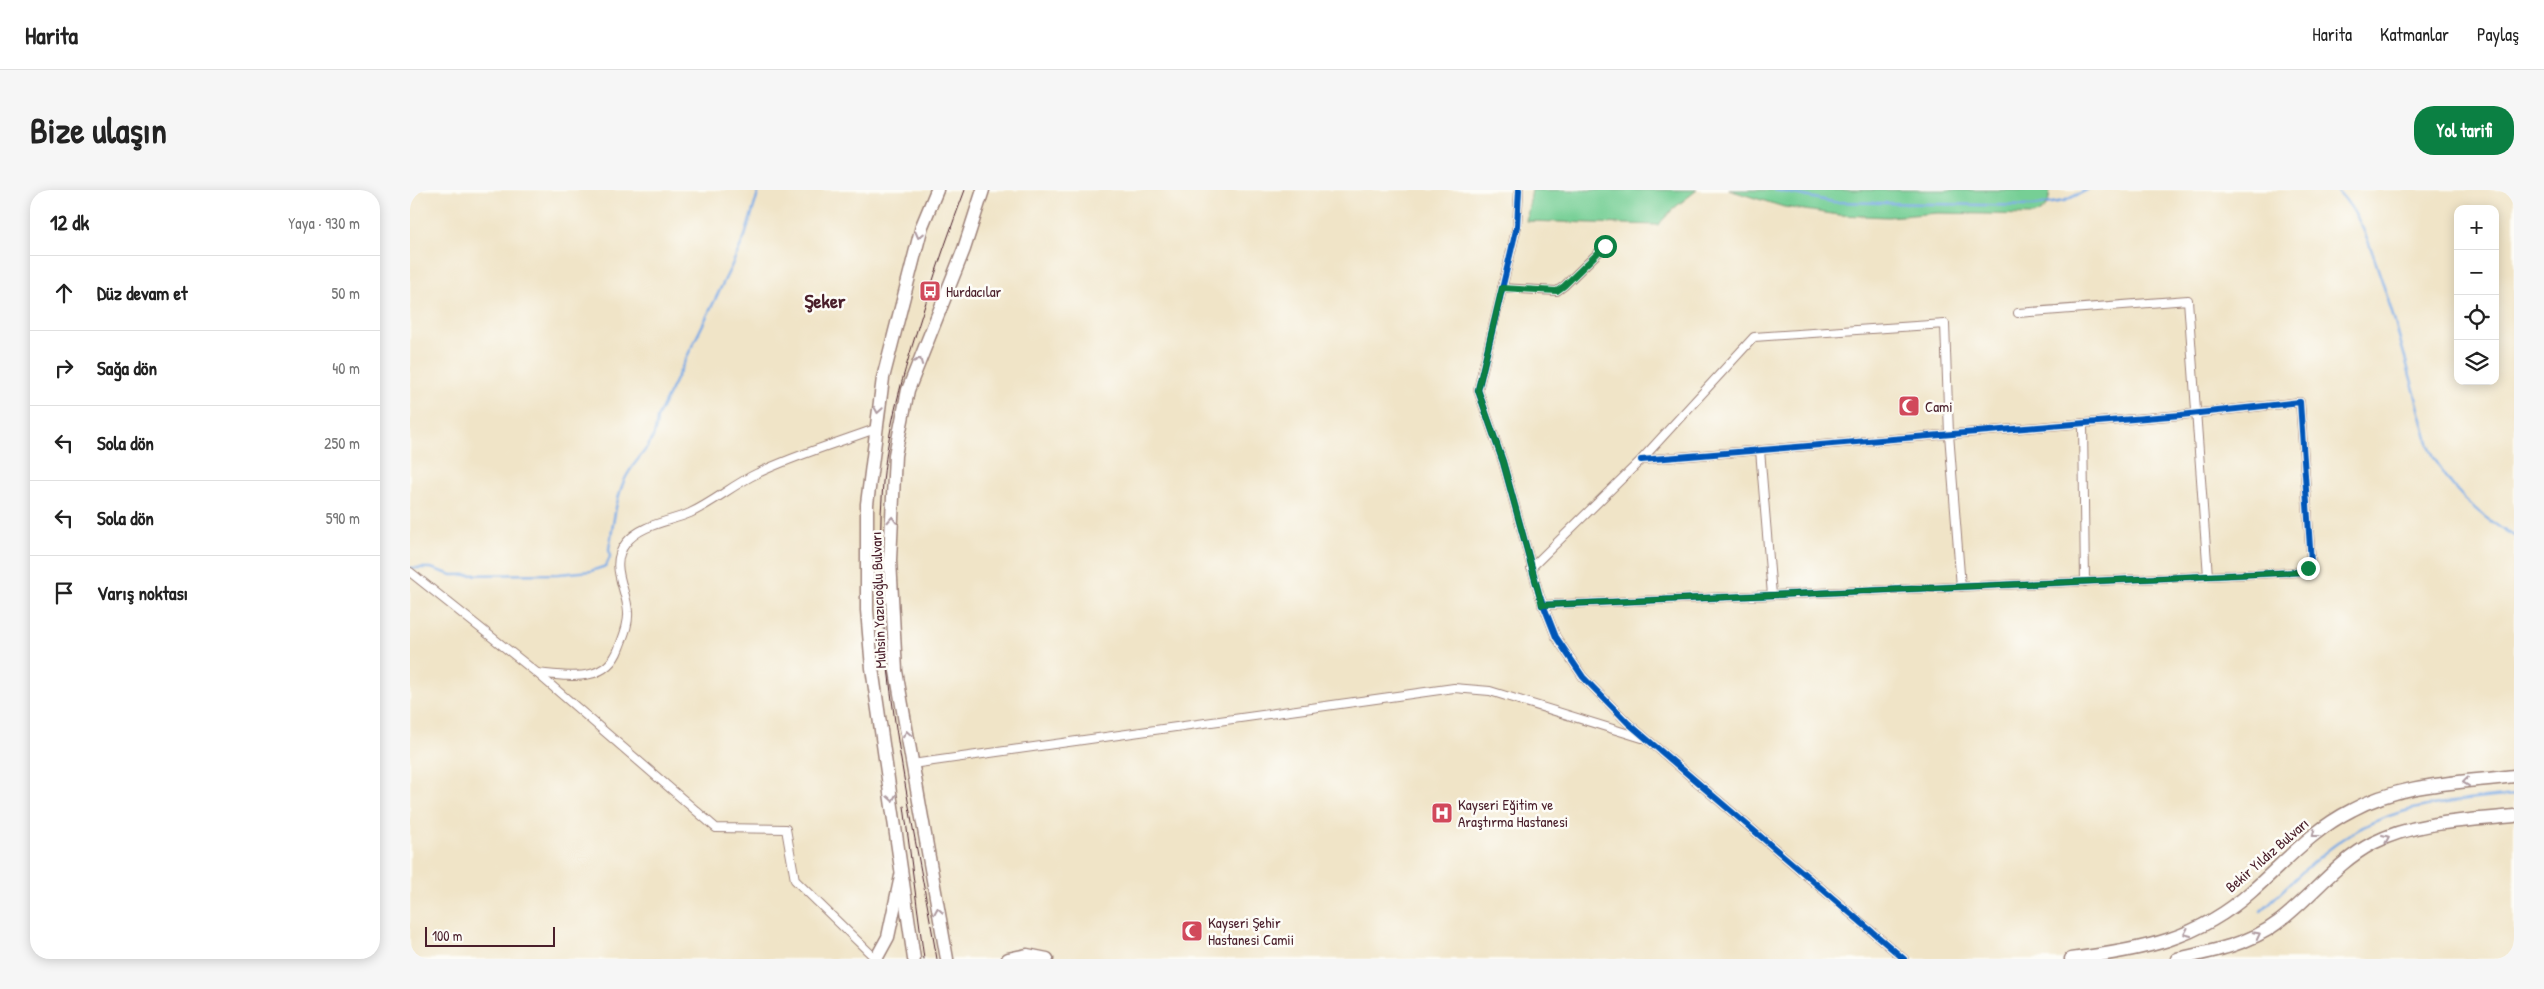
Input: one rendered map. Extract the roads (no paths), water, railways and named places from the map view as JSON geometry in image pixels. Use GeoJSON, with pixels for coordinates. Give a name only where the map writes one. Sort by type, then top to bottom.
{"type":"FeatureCollection","features":[{"type":"Feature","properties":{"kind":"main road","name":"Muhsin Yazıcıoğlu Bulvarı"},"geometry":{"type":"LineString","coordinates":[[914,959],[903,867],[872,668],[867,610],[867,504],[875,429],[883,378],[919,235],[937,190]]}},
{"type":"Feature","properties":{"kind":"main road","name":"Muhsin Yazıcıoğlu Bulvarı"},"geometry":{"type":"LineString","coordinates":[[946,955],[896,671],[890,560],[895,456],[908,390],[964,249],[983,190]]}},
{"type":"Feature","properties":{"kind":"main road","name":"Bekir Yıldız Bulvarı"},"geometry":{"type":"LineString","coordinates":[[2071,959],[2147,948],[2197,929],[2240,901],[2309,838],[2339,817],[2367,802],[2416,787],[2514,776]]}},
{"type":"Feature","properties":{"kind":"main road"},"geometry":{"type":"LineString","coordinates":[[2180,959],[2254,938],[2276,924],[2348,858],[2386,838],[2424,826],[2514,816]]}},
{"type":"Feature","properties":{"kind":"main road"},"geometry":{"type":"LineString","coordinates":[[876,959],[888,937],[903,867]]}},
{"type":"Feature","properties":{"kind":"main road"},"geometry":{"type":"LineString","coordinates":[[946,955],[958,959]]}},
{"type":"Feature","properties":{"kind":"main road"},"geometry":{"type":"LineString","coordinates":[[1008,959],[1034,956],[1047,959]]}},
{"type":"Feature","properties":{"kind":"street"},"geometry":{"type":"LineString","coordinates":[[1519,190],[1517,226],[1478,390],[1503,462],[1542,605],[1556,637],[1573,664],[1610,706],[1646,739],[1904,959]]}},
{"type":"Feature","properties":{"kind":"street"},"geometry":{"type":"LineString","coordinates":[[1502,288],[1557,291],[1605,246]]}},
{"type":"Feature","properties":{"kind":"street"},"geometry":{"type":"LineString","coordinates":[[2018,312],[2188,300],[2208,576]]}},
{"type":"Feature","properties":{"kind":"street"},"geometry":{"type":"LineString","coordinates":[[1531,568],[1641,460],[1754,337],[1945,324],[1949,434],[1961,587]]}},
{"type":"Feature","properties":{"kind":"street"},"geometry":{"type":"LineString","coordinates":[[1542,605],[2301,572],[2308,568],[2311,558],[2300,402],[2084,423],[1641,460]]}},
{"type":"Feature","properties":{"kind":"street"},"geometry":{"type":"LineString","coordinates":[[2084,423],[2085,582]]}},
{"type":"Feature","properties":{"kind":"street"},"geometry":{"type":"LineString","coordinates":[[537,674],[593,675],[604,670],[614,660],[624,637],[628,618],[627,606],[619,576],[620,557],[626,543],[635,534],[701,508],[746,479],[770,467],[875,429]]}},
{"type":"Feature","properties":{"kind":"street"},"geometry":{"type":"LineString","coordinates":[[1760,450],[1772,595]]}},
{"type":"Feature","properties":{"kind":"street"},"geometry":{"type":"LineString","coordinates":[[410,572],[537,674],[716,828],[786,829],[795,880],[876,959]]}},
{"type":"Feature","properties":{"kind":"street"},"geometry":{"type":"LineString","coordinates":[[912,764],[1454,688],[1490,691],[1646,739]]}},
{"type":"Feature","properties":{"kind":"waterway"},"geometry":{"type":"LineString","coordinates":[[410,568],[431,568],[452,575],[559,574],[591,571],[606,566],[610,557],[609,549],[616,506],[624,481],[653,437],[657,418],[745,236],[759,190]]}},
{"type":"Feature","properties":{"kind":"waterway"},"geometry":{"type":"LineString","coordinates":[[1775,190],[1833,202],[2033,206],[2064,201],[2087,190]]}},
{"type":"Feature","properties":{"kind":"waterway"},"geometry":{"type":"LineString","coordinates":[[2337,190],[2353,211],[2370,245],[2395,322],[2429,446],[2435,460],[2453,486],[2475,509],[2514,536]]}},
{"type":"Feature","properties":{"kind":"waterway"},"geometry":{"type":"LineString","coordinates":[[2261,911],[2327,851],[2369,824],[2409,810],[2451,802],[2514,795]]}},
{"type":"Feature","properties":{"kind":"tram line"},"geometry":{"type":"LineString","coordinates":[[937,959],[895,722],[887,662],[880,542],[883,482],[894,413],[919,324],[965,190]]}},
{"type":"Feature","properties":{"kind":"tram line"},"geometry":{"type":"LineString","coordinates":[[904,806],[924,959]]}},
{"type":"Feature","properties":{"kind":"place","name":"Hurdacılar"},"geometry":{"type":"Point","coordinates":[930,291]}},
{"type":"Feature","properties":{"kind":"place","name":"Cami"},"geometry":{"type":"Point","coordinates":[1909,406]}},
{"type":"Feature","properties":{"kind":"place","name":"Kayseri Eğitim ve Araştırma Hastanesi"},"geometry":{"type":"Point","coordinates":[1442,813]}},
{"type":"Feature","properties":{"kind":"place","name":"Kayseri Şehir Hastanesi Camii"},"geometry":{"type":"Point","coordinates":[1192,931]}},
{"type":"Feature","properties":{"kind":"district","name":"Şeker"},"geometry":{"type":"Point","coordinates":[825,300]}}]}
